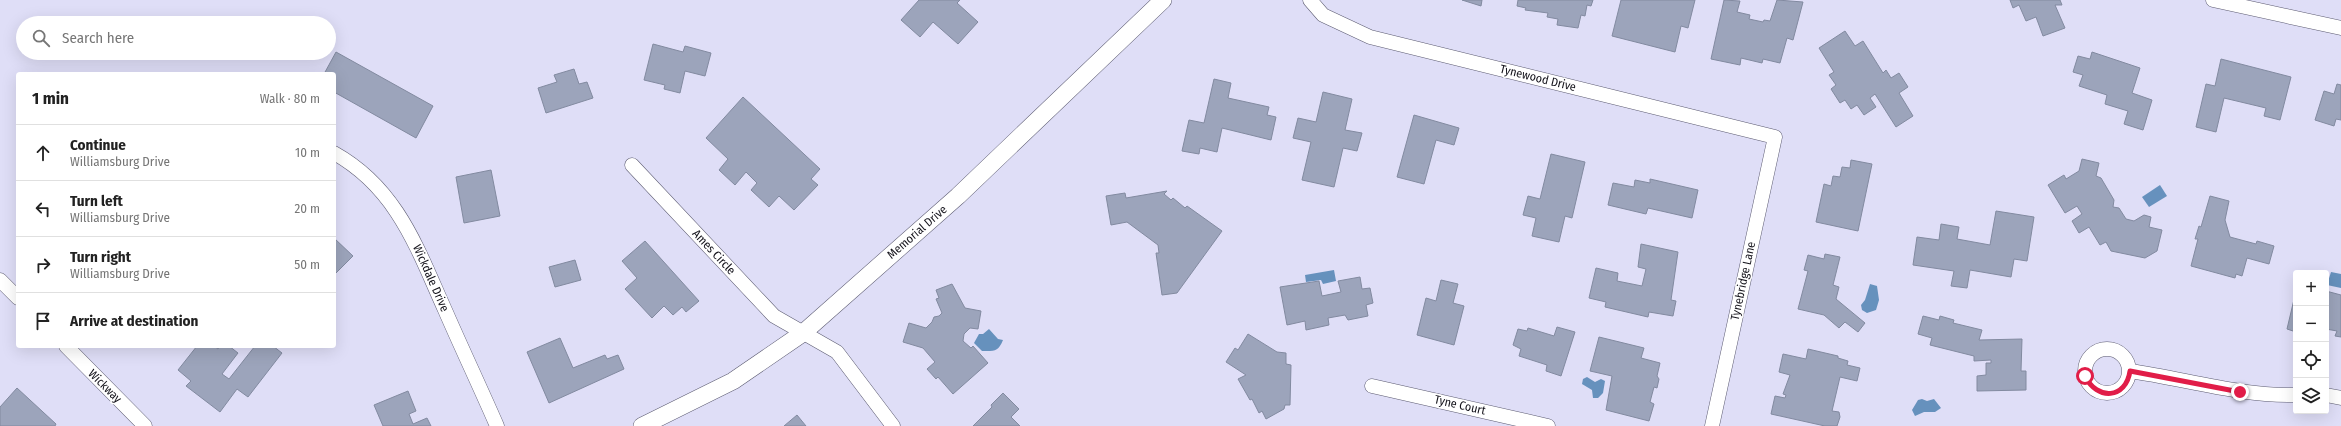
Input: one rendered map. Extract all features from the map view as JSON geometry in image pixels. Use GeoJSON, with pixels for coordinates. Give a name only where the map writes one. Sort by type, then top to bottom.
{"type":"FeatureCollection","features":[{"type":"Feature","properties":{"kind":"street","name":"Memorial Drive"},"geometry":{"type":"LineString","coordinates":[[642,426],[733,381],[803,332],[958,196],[1163,0]]}},
{"type":"Feature","properties":{"kind":"street","name":"Tynewood Drive"},"geometry":{"type":"LineString","coordinates":[[1310,0],[1323,15],[1370,37],[1775,137]]}},
{"type":"Feature","properties":{"kind":"street"},"geometry":{"type":"LineString","coordinates":[[2213,0],[2341,28]]}},
{"type":"Feature","properties":{"kind":"street","name":"Tynebridge Lane"},"geometry":{"type":"LineString","coordinates":[[1712,426],[1775,137]]}},
{"type":"Feature","properties":{"kind":"street","name":"Wickdale Drive"},"geometry":{"type":"LineString","coordinates":[[336,154],[345,159],[379,188],[409,228],[497,426]]}},
{"type":"Feature","properties":{"kind":"street","name":"Ames Circle"},"geometry":{"type":"LineString","coordinates":[[632,165],[774,316],[837,352],[893,426]]}},
{"type":"Feature","properties":{"kind":"street"},"geometry":{"type":"LineString","coordinates":[[0,280],[16,296]]}},
{"type":"Feature","properties":{"kind":"street","name":"Wickway"},"geometry":{"type":"LineString","coordinates":[[68,348],[145,426]]}},
{"type":"Feature","properties":{"kind":"street"},"geometry":{"type":"LineString","coordinates":[[2130,371],[2267,396],[2293,395]]}},
{"type":"Feature","properties":{"kind":"street","name":"Tyne Court"},"geometry":{"type":"LineString","coordinates":[[1372,386],[1548,426]]}},
{"type":"Feature","properties":{"kind":"street"},"geometry":{"type":"LineString","coordinates":[[2329,396],[2341,398]]}},
{"type":"Feature","properties":{"kind":"water"},"geometry":{"type":"Polygon","coordinates":[[[2160,185],[2167,196],[2149,207],[2142,197],[2160,185]]]}},
{"type":"Feature","properties":{"kind":"water"},"geometry":{"type":"Polygon","coordinates":[[[1334,270],[1336,281],[1323,284],[1321,280],[1306,282],[1305,275],[1334,270]]]}},
{"type":"Feature","properties":{"kind":"water"},"geometry":{"type":"Polygon","coordinates":[[[2331,272],[2341,274],[2341,288],[2329,285],[2331,272]]]}},
{"type":"Feature","properties":{"kind":"water"},"geometry":{"type":"Polygon","coordinates":[[[1870,284],[1877,286],[1879,300],[1876,310],[1867,313],[1862,310],[1861,305],[1865,300],[1870,284]]]}},
{"type":"Feature","properties":{"kind":"water"},"geometry":{"type":"Polygon","coordinates":[[[989,329],[998,339],[1003,340],[998,349],[982,351],[974,343],[979,334],[983,334],[989,329]]]}},
{"type":"Feature","properties":{"kind":"water"},"geometry":{"type":"Polygon","coordinates":[[[1587,377],[1595,382],[1601,379],[1605,381],[1603,393],[1598,398],[1593,398],[1592,390],[1582,384],[1583,379],[1587,377]]]}},
{"type":"Feature","properties":{"kind":"water"},"geometry":{"type":"Polygon","coordinates":[[[1922,399],[1927,401],[1934,399],[1941,408],[1935,412],[1924,412],[1915,416],[1912,410],[1918,400],[1922,399]]]}},
{"type":"Feature","properties":{"kind":"building"},"geometry":{"type":"Polygon","coordinates":[[[919,0],[960,0],[957,3],[978,22],[958,44],[933,22],[920,37],[901,20],[919,0]]]}},
{"type":"Feature","properties":{"kind":"building"},"geometry":{"type":"Polygon","coordinates":[[[1462,0],[1482,0],[1481,6],[1462,0]]]}},
{"type":"Feature","properties":{"kind":"building"},"geometry":{"type":"Polygon","coordinates":[[[1518,0],[1593,0],[1591,6],[1587,5],[1585,16],[1581,15],[1578,28],[1557,25],[1558,19],[1547,17],[1548,13],[1525,10],[1526,8],[1517,6],[1518,0]]]}},
{"type":"Feature","properties":{"kind":"building"},"geometry":{"type":"Polygon","coordinates":[[[1621,0],[1695,0],[1688,28],[1681,26],[1675,52],[1612,36],[1621,0]]]}},
{"type":"Feature","properties":{"kind":"building"},"geometry":{"type":"Polygon","coordinates":[[[1724,0],[1740,1],[1737,12],[1750,15],[1749,19],[1763,22],[1764,20],[1770,21],[1777,0],[1803,2],[1793,40],[1787,38],[1780,63],[1763,59],[1762,63],[1741,58],[1740,65],[1711,59],[1724,0]]]}},
{"type":"Feature","properties":{"kind":"building"},"geometry":{"type":"Polygon","coordinates":[[[2010,0],[2060,0],[2062,5],[2055,5],[2065,28],[2043,36],[2036,17],[2026,21],[2019,5],[2013,8],[2010,0]]]}},
{"type":"Feature","properties":{"kind":"building"},"geometry":{"type":"Polygon","coordinates":[[[1845,31],[1855,46],[1863,41],[1883,73],[1886,70],[1891,78],[1899,73],[1908,87],[1899,93],[1913,116],[1896,127],[1875,94],[1870,98],[1876,107],[1864,115],[1857,105],[1851,109],[1845,100],[1840,103],[1831,89],[1836,85],[1829,75],[1834,72],[1819,48],[1845,31]]]}},
{"type":"Feature","properties":{"kind":"building"},"geometry":{"type":"Polygon","coordinates":[[[653,44],[683,52],[685,46],[711,53],[705,76],[685,71],[680,93],[664,89],[665,85],[644,80],[653,44]]]}},
{"type":"Feature","properties":{"kind":"building"},"geometry":{"type":"Polygon","coordinates":[[[336,52],[433,106],[416,138],[336,93],[336,72],[325,72],[332,60],[336,60],[336,52]]]}},
{"type":"Feature","properties":{"kind":"building"},"geometry":{"type":"Polygon","coordinates":[[[2092,52],[2140,68],[2132,93],[2152,100],[2143,130],[2124,124],[2128,111],[2105,104],[2107,95],[2079,86],[2083,75],[2073,72],[2078,56],[2090,59],[2092,52]]]}},
{"type":"Feature","properties":{"kind":"building"},"geometry":{"type":"Polygon","coordinates":[[[2221,59],[2291,77],[2280,120],[2264,116],[2266,108],[2224,98],[2216,132],[2196,127],[2206,84],[2215,86],[2221,59]]]}},
{"type":"Feature","properties":{"kind":"building"},"geometry":{"type":"Polygon","coordinates":[[[574,69],[579,84],[587,82],[593,98],[546,113],[538,88],[557,82],[554,75],[574,69]]]}},
{"type":"Feature","properties":{"kind":"building"},"geometry":{"type":"Polygon","coordinates":[[[1214,79],[1231,83],[1228,98],[1269,107],[1267,115],[1276,117],[1271,140],[1222,128],[1217,152],[1200,148],[1199,154],[1182,151],[1189,120],[1204,123],[1214,79]]]}},
{"type":"Feature","properties":{"kind":"building"},"geometry":{"type":"Polygon","coordinates":[[[2337,84],[2341,85],[2341,120],[2336,119],[2334,126],[2315,120],[2324,91],[2334,94],[2337,84]]]}},
{"type":"Feature","properties":{"kind":"building"},"geometry":{"type":"Polygon","coordinates":[[[1323,92],[1352,99],[1345,130],[1362,133],[1357,151],[1343,148],[1334,187],[1302,180],[1311,142],[1293,138],[1298,118],[1316,122],[1323,92]]]}},
{"type":"Feature","properties":{"kind":"building"},"geometry":{"type":"Polygon","coordinates":[[[743,97],[820,169],[811,179],[818,185],[794,210],[779,196],[769,207],[751,190],[757,183],[746,172],[735,185],[719,170],[728,159],[706,138],[743,97]]]}},
{"type":"Feature","properties":{"kind":"building"},"geometry":{"type":"Polygon","coordinates":[[[1414,115],[1459,128],[1454,145],[1436,140],[1424,184],[1397,177],[1414,115]]]}},
{"type":"Feature","properties":{"kind":"building"},"geometry":{"type":"Polygon","coordinates":[[[1551,154],[1585,162],[1572,218],[1565,216],[1559,242],[1532,236],[1536,218],[1523,215],[1528,196],[1540,199],[1551,154]]]}},
{"type":"Feature","properties":{"kind":"building"},"geometry":{"type":"Polygon","coordinates":[[[2082,159],[2099,163],[2096,176],[2101,178],[2114,200],[2113,207],[2119,208],[2126,219],[2134,221],[2144,215],[2151,217],[2149,227],[2162,230],[2157,251],[2145,258],[2111,251],[2106,242],[2100,245],[2089,227],[2079,233],[2072,221],[2082,214],[2077,206],[2065,213],[2048,185],[2064,175],[2066,179],[2079,171],[2082,159]]]}},
{"type":"Feature","properties":{"kind":"building"},"geometry":{"type":"Polygon","coordinates":[[[1851,160],[1872,164],[1858,231],[1816,222],[1824,184],[1831,186],[1833,176],[1840,177],[1842,167],[1850,168],[1851,160]]]}},
{"type":"Feature","properties":{"kind":"building"},"geometry":{"type":"Polygon","coordinates":[[[491,170],[500,216],[464,223],[456,177],[491,170]]]}},
{"type":"Feature","properties":{"kind":"building"},"geometry":{"type":"Polygon","coordinates":[[[1650,179],[1698,190],[1692,218],[1648,208],[1646,214],[1608,205],[1613,183],[1634,187],[1635,180],[1650,183],[1650,179]]]}},
{"type":"Feature","properties":{"kind":"building"},"geometry":{"type":"Polygon","coordinates":[[[1167,191],[1164,194],[1171,200],[1173,198],[1185,208],[1187,206],[1222,231],[1177,293],[1162,295],[1156,253],[1159,253],[1158,245],[1127,222],[1111,225],[1106,196],[1125,193],[1126,198],[1167,191]]]}},
{"type":"Feature","properties":{"kind":"building"},"geometry":{"type":"Polygon","coordinates":[[[2210,196],[2229,201],[2225,220],[2230,237],[2256,244],[2257,241],[2274,246],[2269,264],[2247,258],[2242,276],[2236,274],[2235,278],[2191,266],[2198,239],[2195,239],[2199,226],[2201,227],[2210,196]]]}},
{"type":"Feature","properties":{"kind":"building"},"geometry":{"type":"Polygon","coordinates":[[[1996,211],[2034,217],[2027,261],[2014,259],[2011,277],[1970,270],[1967,288],[1951,286],[1954,271],[1913,265],[1917,237],[1939,240],[1941,224],[1959,227],[1957,239],[1990,245],[1996,211]]]}},
{"type":"Feature","properties":{"kind":"building"},"geometry":{"type":"Polygon","coordinates":[[[336,240],[353,256],[336,273],[336,240]]]}},
{"type":"Feature","properties":{"kind":"building"},"geometry":{"type":"Polygon","coordinates":[[[645,241],[699,301],[686,312],[682,307],[673,315],[664,306],[652,318],[625,289],[637,278],[622,261],[645,241]]]}},
{"type":"Feature","properties":{"kind":"building"},"geometry":{"type":"Polygon","coordinates":[[[1641,244],[1678,252],[1671,300],[1676,301],[1673,316],[1649,312],[1648,317],[1605,307],[1606,302],[1589,298],[1596,268],[1618,273],[1617,281],[1642,286],[1646,269],[1638,267],[1641,244]]]}},
{"type":"Feature","properties":{"kind":"building"},"geometry":{"type":"Polygon","coordinates":[[[1825,254],[1840,257],[1833,285],[1839,287],[1836,299],[1865,323],[1858,332],[1845,322],[1839,328],[1824,315],[1798,309],[1808,271],[1804,270],[1808,255],[1824,259],[1825,254]]]}},
{"type":"Feature","properties":{"kind":"building"},"geometry":{"type":"Polygon","coordinates":[[[575,260],[581,280],[555,287],[549,267],[575,260]]]}},
{"type":"Feature","properties":{"kind":"building"},"geometry":{"type":"Polygon","coordinates":[[[1360,277],[1362,289],[1370,288],[1373,303],[1366,305],[1368,316],[1348,320],[1345,315],[1328,318],[1329,325],[1306,330],[1305,321],[1287,325],[1280,287],[1319,281],[1322,296],[1341,292],[1338,281],[1360,277]]]}},
{"type":"Feature","properties":{"kind":"building"},"geometry":{"type":"Polygon","coordinates":[[[1441,280],[1458,284],[1453,303],[1464,306],[1454,345],[1417,335],[1426,298],[1436,301],[1441,280]]]}},
{"type":"Feature","properties":{"kind":"building"},"geometry":{"type":"Polygon","coordinates":[[[952,284],[965,308],[981,311],[978,329],[970,328],[964,334],[963,341],[971,348],[973,346],[988,363],[953,394],[938,377],[936,379],[927,369],[935,362],[923,348],[903,342],[909,323],[926,328],[932,322],[934,317],[939,316],[942,313],[936,299],[939,298],[936,290],[952,284]]]}},
{"type":"Feature","properties":{"kind":"building"},"geometry":{"type":"Polygon","coordinates":[[[2329,292],[2341,295],[2341,337],[2335,336],[2337,331],[2329,330],[2329,292]]]}},
{"type":"Feature","properties":{"kind":"building"},"geometry":{"type":"Polygon","coordinates":[[[2293,304],[2293,331],[2287,329],[2293,304]]]}},
{"type":"Feature","properties":{"kind":"building"},"geometry":{"type":"Polygon","coordinates":[[[1923,316],[1939,320],[1940,316],[1954,320],[1953,323],[1982,330],[1979,340],[2022,339],[2021,371],[2026,371],[2026,390],[1977,391],[1977,376],[1986,375],[1986,363],[1991,363],[1991,360],[1974,361],[1974,356],[1930,345],[1932,338],[1918,334],[1923,316]]]}},
{"type":"Feature","properties":{"kind":"building"},"geometry":{"type":"Polygon","coordinates":[[[1557,327],[1575,332],[1561,376],[1546,371],[1547,365],[1519,356],[1521,349],[1513,345],[1518,329],[1527,331],[1528,328],[1554,336],[1557,327]]]}},
{"type":"Feature","properties":{"kind":"building"},"geometry":{"type":"Polygon","coordinates":[[[1248,334],[1277,352],[1286,353],[1286,364],[1291,365],[1290,405],[1285,405],[1284,409],[1266,419],[1262,411],[1259,413],[1252,399],[1250,400],[1238,379],[1246,375],[1226,362],[1235,348],[1238,350],[1248,334]]]}},
{"type":"Feature","properties":{"kind":"building"},"geometry":{"type":"Polygon","coordinates":[[[1599,337],[1644,348],[1641,358],[1660,363],[1657,376],[1659,379],[1657,388],[1654,387],[1650,402],[1654,404],[1649,421],[1606,410],[1612,376],[1590,371],[1599,337]]]}},
{"type":"Feature","properties":{"kind":"building"},"geometry":{"type":"Polygon","coordinates":[[[560,338],[573,368],[605,355],[607,359],[618,355],[624,369],[549,403],[527,352],[560,338]]]}},
{"type":"Feature","properties":{"kind":"building"},"geometry":{"type":"Polygon","coordinates":[[[195,348],[232,348],[238,353],[222,374],[229,379],[253,348],[276,348],[282,353],[248,397],[237,389],[220,412],[186,386],[191,381],[178,370],[195,348]]]}},
{"type":"Feature","properties":{"kind":"building"},"geometry":{"type":"Polygon","coordinates":[[[1808,349],[1838,356],[1838,358],[1848,361],[1847,365],[1860,368],[1857,381],[1840,377],[1832,411],[1839,412],[1840,417],[1837,426],[1825,426],[1771,414],[1775,396],[1785,398],[1786,395],[1783,394],[1790,375],[1779,372],[1783,354],[1806,359],[1808,349]]]}},
{"type":"Feature","properties":{"kind":"building"},"geometry":{"type":"Polygon","coordinates":[[[17,388],[56,424],[55,426],[0,426],[0,407],[17,388]]]}},
{"type":"Feature","properties":{"kind":"building"},"geometry":{"type":"Polygon","coordinates":[[[408,391],[416,411],[409,414],[413,424],[427,418],[431,426],[383,426],[374,405],[408,391]]]}},
{"type":"Feature","properties":{"kind":"building"},"geometry":{"type":"Polygon","coordinates":[[[1003,393],[1019,409],[1011,417],[1020,426],[973,426],[992,407],[991,405],[1003,393]]]}},
{"type":"Feature","properties":{"kind":"building"},"geometry":{"type":"Polygon","coordinates":[[[797,415],[806,426],[784,426],[797,415]]]}},
{"type":"Feature","properties":{"kind":"route"},"geometry":{"type":"LineString","coordinates":[[2085,376],[2093,389],[2107,394],[2114,393],[2126,385],[2130,371],[2240,392]]}}]}
